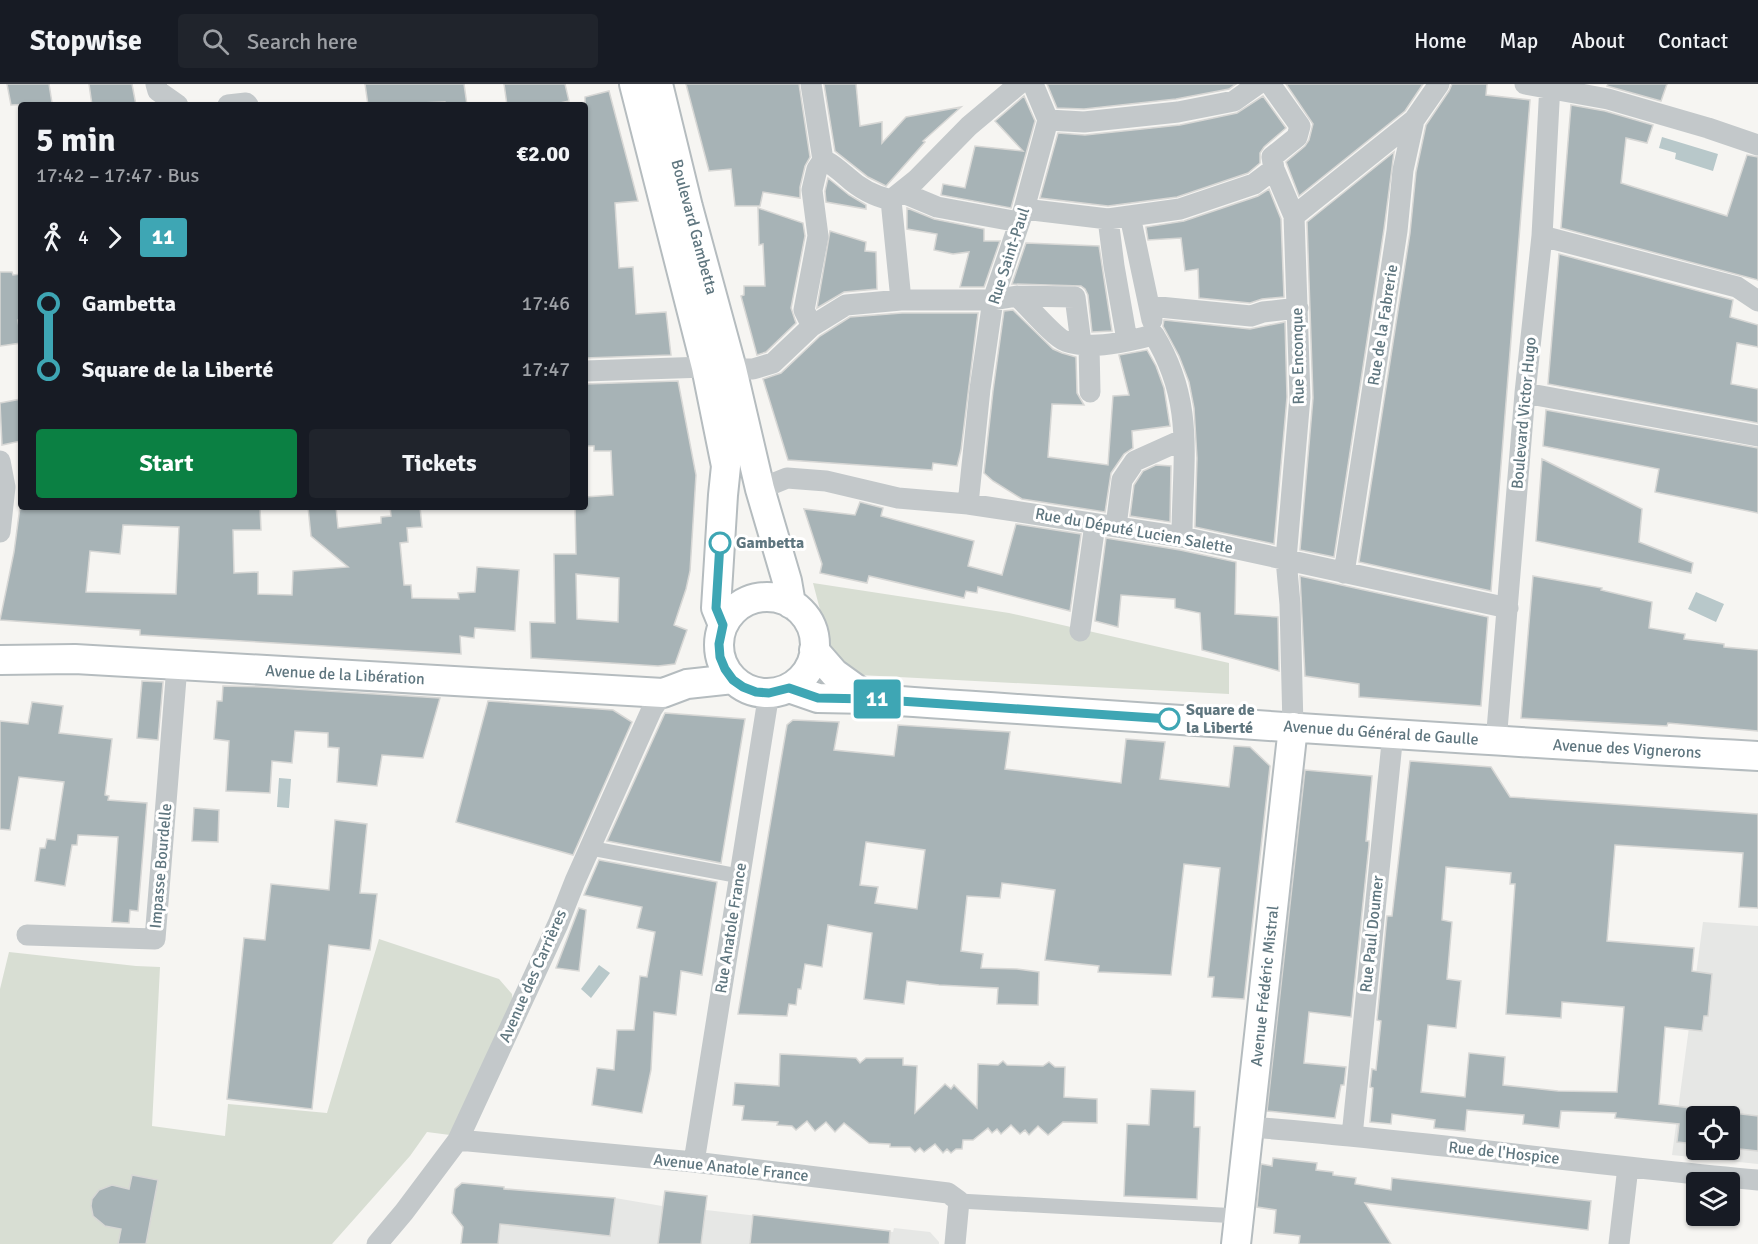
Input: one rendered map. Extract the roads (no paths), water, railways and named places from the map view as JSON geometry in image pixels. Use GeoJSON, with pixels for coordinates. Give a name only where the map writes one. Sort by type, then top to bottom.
{"type":"FeatureCollection","features":[{"type":"Feature","properties":{"kind":"main road","name":"Boulevard Gambetta"},"geometry":{"type":"LineString","coordinates":[[634,84],[719,368],[760,489],[787,580],[791,604]]}},
{"type":"Feature","properties":{"kind":"main road","name":"Boulevard Gambetta"},"geometry":{"type":"LineString","coordinates":[[658,84],[688,207],[719,368],[726,466],[716,608],[721,634]]}},
{"type":"Feature","properties":{"kind":"main road"},"geometry":{"type":"LineString","coordinates":[[723,510],[760,489]]}},
{"type":"Feature","properties":{"kind":"main road"},"geometry":{"type":"LineString","coordinates":[[675,688],[721,634],[732,612],[745,603],[760,598],[776,598],[791,604],[801,612],[814,636],[811,665],[802,678],[779,690],[756,692],[733,680],[725,669],[720,657],[721,634]]}},
{"type":"Feature","properties":{"kind":"main road"},"geometry":{"type":"LineString","coordinates":[[814,650],[834,673],[870,699]]}},
{"type":"Feature","properties":{"kind":"main road","name":"Avenue de la Libération"},"geometry":{"type":"LineString","coordinates":[[0,660],[75,659],[177,666],[675,688],[733,680]]}},
{"type":"Feature","properties":{"kind":"main road","name":"Avenue du Général de Gaulle"},"geometry":{"type":"LineString","coordinates":[[779,690],[818,698],[870,699],[1393,733],[1496,742]]}},
{"type":"Feature","properties":{"kind":"main road","name":"Avenue Frédéric Mistral"},"geometry":{"type":"LineString","coordinates":[[1236,1244],[1293,727]]}},
{"type":"Feature","properties":{"kind":"main road","name":"Avenue des Vignerons"},"geometry":{"type":"LineString","coordinates":[[1496,742],[1758,756]]}},
{"type":"Feature","properties":{"kind":"street"},"geometry":{"type":"LineString","coordinates":[[156,84],[158,91],[174,102]]}},
{"type":"Feature","properties":{"kind":"street"},"geometry":{"type":"LineString","coordinates":[[812,84],[823,160],[817,169],[812,190],[818,236],[804,310],[812,326]]}},
{"type":"Feature","properties":{"kind":"street"},"geometry":{"type":"LineString","coordinates":[[896,196],[916,180],[969,126],[1019,84]]}},
{"type":"Feature","properties":{"kind":"street"},"geometry":{"type":"LineString","coordinates":[[1033,84],[1048,120],[1084,122],[1178,112],[1234,101],[1258,84]]}},
{"type":"Feature","properties":{"kind":"street"},"geometry":{"type":"LineString","coordinates":[[823,160],[874,196],[896,196],[937,207],[1021,216],[1108,219],[1180,209],[1254,184],[1297,137],[1300,126],[1270,84]]}},
{"type":"Feature","properties":{"kind":"street","name":"Rue de la Fabrerie"},"geometry":{"type":"LineString","coordinates":[[1344,573],[1397,231],[1403,170],[1414,120],[1438,84]]}},
{"type":"Feature","properties":{"kind":"street"},"geometry":{"type":"LineString","coordinates":[[1525,84],[1550,86],[1608,99],[1758,145]]}},
{"type":"Feature","properties":{"kind":"street","name":"Boulevard Victor Hugo"},"geometry":{"type":"LineString","coordinates":[[1496,742],[1525,393],[1542,236],[1550,86]]}},
{"type":"Feature","properties":{"kind":"street","name":"Rue Saint-Paul"},"geometry":{"type":"LineString","coordinates":[[968,504],[980,388],[993,300],[1021,216],[1048,120]]}},
{"type":"Feature","properties":{"kind":"street"},"geometry":{"type":"LineString","coordinates":[[1294,216],[1414,120]]}},
{"type":"Feature","properties":{"kind":"street","name":"Rue Enconque"},"geometry":{"type":"LineString","coordinates":[[1273,163],[1294,216],[1298,308],[1300,397],[1286,559],[1290,604],[1293,727]]}},
{"type":"Feature","properties":{"kind":"street"},"geometry":{"type":"LineString","coordinates":[[896,196],[901,300]]}},
{"type":"Feature","properties":{"kind":"street"},"geometry":{"type":"LineString","coordinates":[[1130,216],[1154,335],[1165,352],[1178,387],[1185,425],[1182,537]]}},
{"type":"Feature","properties":{"kind":"street"},"geometry":{"type":"LineString","coordinates":[[1108,219],[1127,340]]}},
{"type":"Feature","properties":{"kind":"street"},"geometry":{"type":"LineString","coordinates":[[1542,236],[1737,287],[1758,301]]}},
{"type":"Feature","properties":{"kind":"street"},"geometry":{"type":"LineString","coordinates":[[588,371],[753,369],[773,363],[812,326],[846,305],[901,300],[993,300],[1017,296],[1075,297],[1085,344],[1090,392]]}},
{"type":"Feature","properties":{"kind":"street"},"geometry":{"type":"LineString","coordinates":[[1017,296],[1064,341],[1085,344],[1154,335]]}},
{"type":"Feature","properties":{"kind":"street"},"geometry":{"type":"LineString","coordinates":[[1149,306],[1251,316],[1263,312],[1298,308]]}},
{"type":"Feature","properties":{"kind":"street"},"geometry":{"type":"LineString","coordinates":[[1525,393],[1758,436]]}},
{"type":"Feature","properties":{"kind":"street"},"geometry":{"type":"LineString","coordinates":[[1116,526],[1122,480],[1135,460],[1184,439]]}},
{"type":"Feature","properties":{"kind":"street"},"geometry":{"type":"LineString","coordinates":[[0,461],[9,486],[0,532]]}},
{"type":"Feature","properties":{"kind":"street","name":"Rue du Député Lucien Salette"},"geometry":{"type":"LineString","coordinates":[[760,489],[787,478],[826,481],[898,498],[968,504],[1116,526],[1182,537],[1508,608]]}},
{"type":"Feature","properties":{"kind":"street"},"geometry":{"type":"LineString","coordinates":[[1080,630],[1095,524]]}},
{"type":"Feature","properties":{"kind":"street","name":"Impasse Bourdelle"},"geometry":{"type":"LineString","coordinates":[[27,935],[155,939],[177,666]]}},
{"type":"Feature","properties":{"kind":"street","name":"Avenue des Carrières"},"geometry":{"type":"LineString","coordinates":[[377,1244],[458,1140],[558,924],[652,709],[675,688]]}},
{"type":"Feature","properties":{"kind":"street","name":"Rue Anatole France"},"geometry":{"type":"LineString","coordinates":[[694,1162],[739,876],[779,690]]}},
{"type":"Feature","properties":{"kind":"street","name":"Rue Paul Doumer"},"geometry":{"type":"LineString","coordinates":[[1352,1136],[1393,733]]}},
{"type":"Feature","properties":{"kind":"street"},"geometry":{"type":"LineString","coordinates":[[590,848],[739,876]]}},
{"type":"Feature","properties":{"kind":"street","name":"Rue de l'Hospice"},"geometry":{"type":"LineString","coordinates":[[1250,1127],[1758,1180]]}},
{"type":"Feature","properties":{"kind":"street","name":"Avenue Anatole France"},"geometry":{"type":"LineString","coordinates":[[458,1140],[694,1162],[948,1193],[959,1201]]}},
{"type":"Feature","properties":{"kind":"street"},"geometry":{"type":"LineString","coordinates":[[1619,1244],[1628,1167]]}},
{"type":"Feature","properties":{"kind":"street"},"geometry":{"type":"LineString","coordinates":[[956,1244],[959,1201],[1239,1216]]}},
{"type":"Feature","properties":{"kind":"place","name":"Gambetta"},"geometry":{"type":"Point","coordinates":[720,543]}},
{"type":"Feature","properties":{"kind":"place","name":"Square de la Liberté"},"geometry":{"type":"Point","coordinates":[1169,719]}}]}
